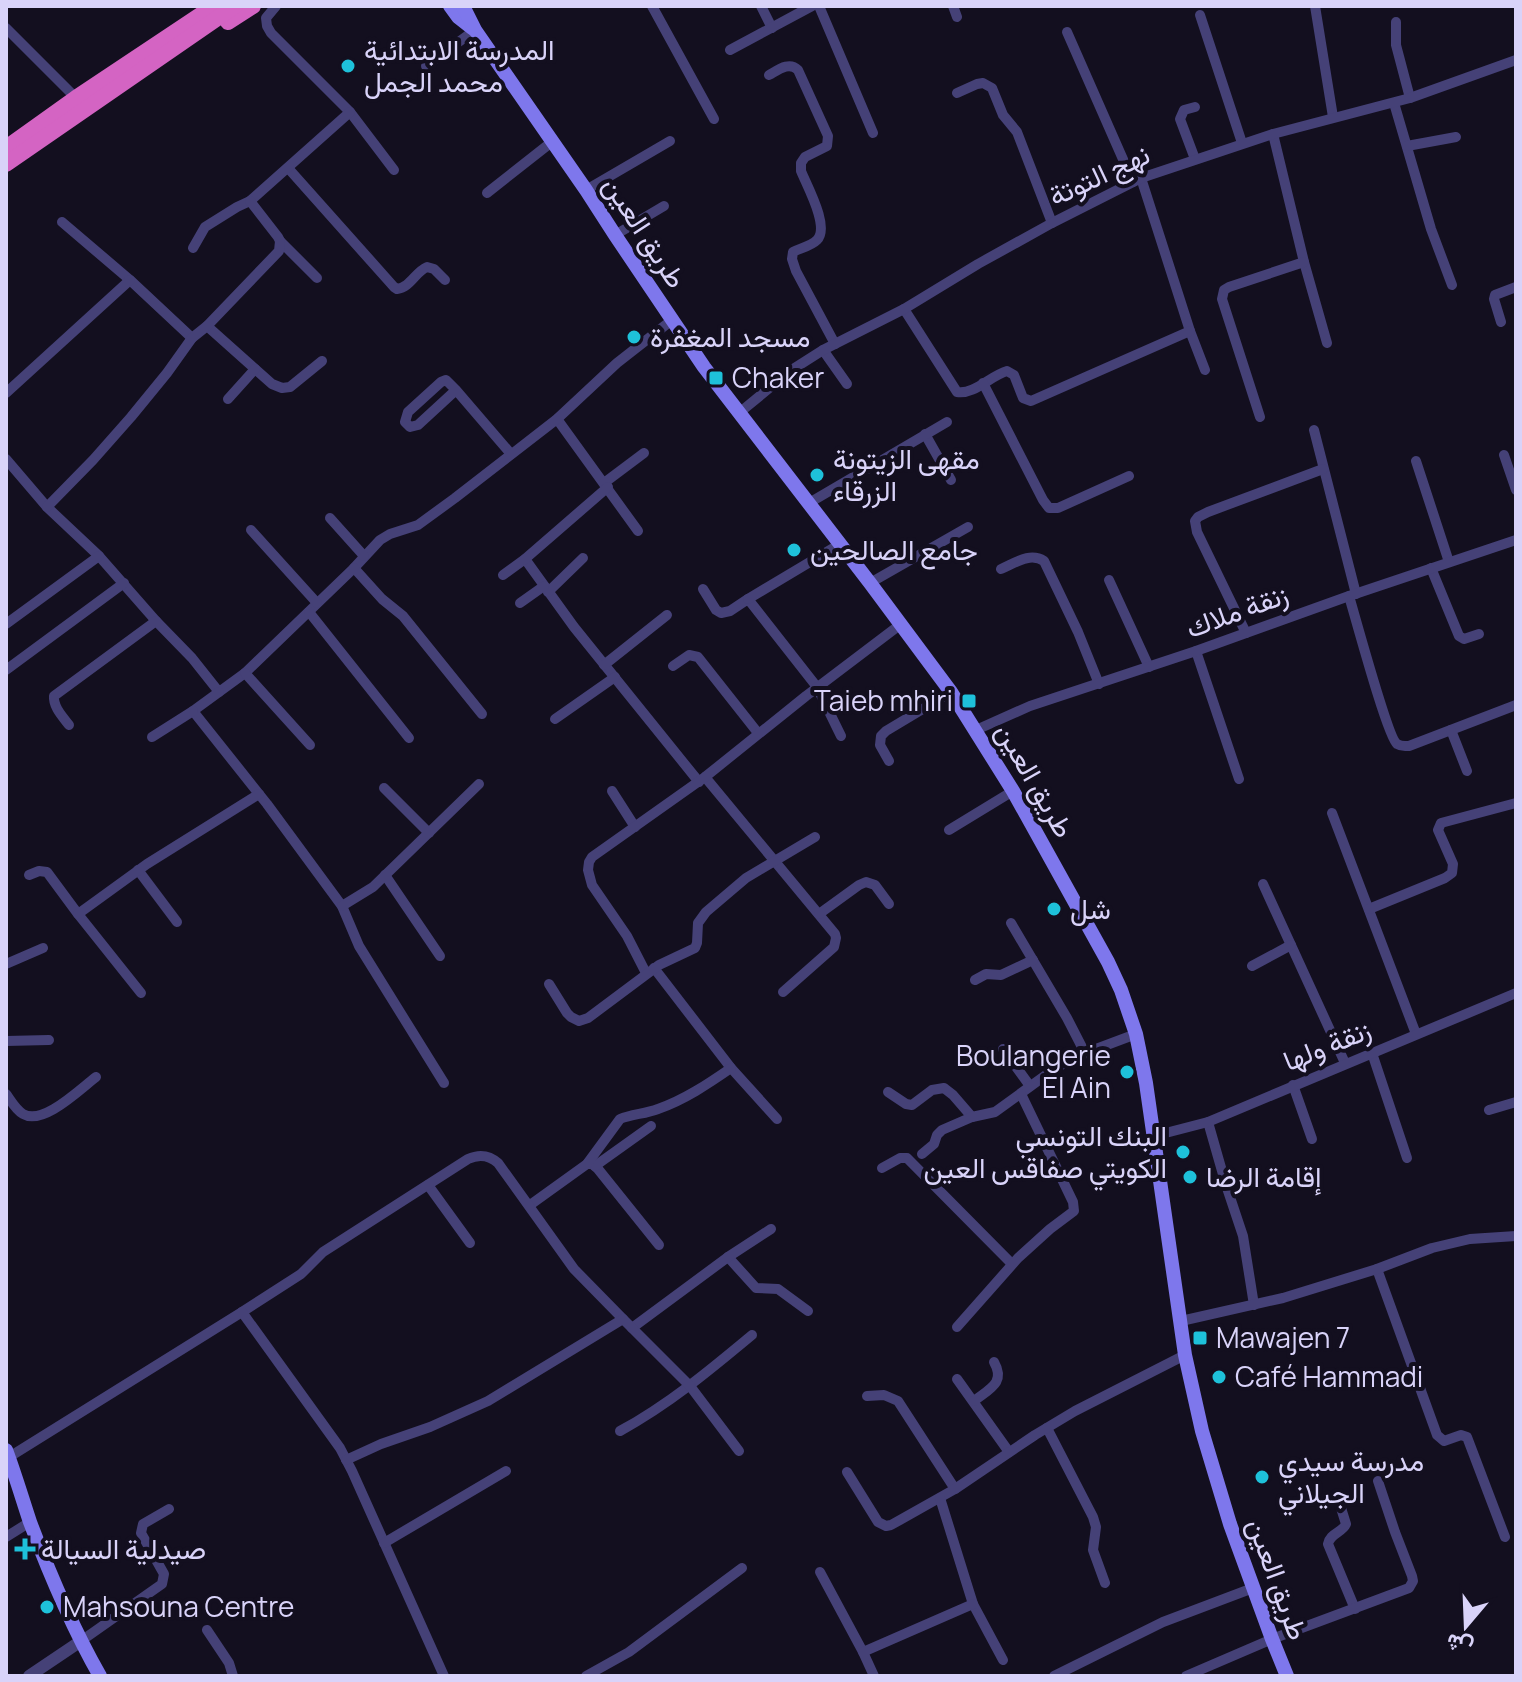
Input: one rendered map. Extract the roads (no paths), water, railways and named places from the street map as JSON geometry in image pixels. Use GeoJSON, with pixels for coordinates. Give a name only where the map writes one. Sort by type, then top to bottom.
{"type":"FeatureCollection","features":[{"type":"Feature","properties":{"kind":"highway"},"geometry":{"type":"LineString","coordinates":[[6,148],[81,100],[206,12],[235,6]]}},
{"type":"Feature","properties":{"kind":"highway"},"geometry":{"type":"LineString","coordinates":[[6,164],[81,100],[159,67],[253,6]]}},
{"type":"Feature","properties":{"kind":"main road","name":"طريق العين"},"geometry":{"type":"LineString","coordinates":[[450,6],[475,30]]}},
{"type":"Feature","properties":{"kind":"main road","name":"طريق العين"},"geometry":{"type":"LineString","coordinates":[[463,6],[475,30],[672,320],[951,692],[1013,791],[1108,962],[1136,1034],[1154,1136],[1185,1355],[1202,1431],[1215,1479],[1287,1676]]}},
{"type":"Feature","properties":{"kind":"main road"},"geometry":{"type":"LineString","coordinates":[[7,1456],[58,1591],[100,1676]]}},
{"type":"Feature","properties":{"kind":"street"},"geometry":{"type":"LineString","coordinates":[[276,6],[266,18],[271,33],[350,112],[394,170]]}},
{"type":"Feature","properties":{"kind":"street"},"geometry":{"type":"LineString","coordinates":[[652,6],[714,119]]}},
{"type":"Feature","properties":{"kind":"street"},"geometry":{"type":"LineString","coordinates":[[761,6],[772,28]]}},
{"type":"Feature","properties":{"kind":"street"},"geometry":{"type":"LineString","coordinates":[[730,50],[812,6]]}},
{"type":"Feature","properties":{"kind":"street"},"geometry":{"type":"LineString","coordinates":[[819,6],[873,133]]}},
{"type":"Feature","properties":{"kind":"street"},"geometry":{"type":"LineString","coordinates":[[953,6],[957,17]]}},
{"type":"Feature","properties":{"kind":"street"},"geometry":{"type":"LineString","coordinates":[[1315,6],[1333,117]]}},
{"type":"Feature","properties":{"kind":"street"},"geometry":{"type":"LineString","coordinates":[[1200,15],[1242,143]]}},
{"type":"Feature","properties":{"kind":"street"},"geometry":{"type":"LineString","coordinates":[[1396,22],[1396,45],[1410,98]]}},
{"type":"Feature","properties":{"kind":"street"},"geometry":{"type":"LineString","coordinates":[[6,28],[81,100]]}},
{"type":"Feature","properties":{"kind":"street"},"geometry":{"type":"LineString","coordinates":[[426,66],[475,30]]}},
{"type":"Feature","properties":{"kind":"street"},"geometry":{"type":"LineString","coordinates":[[1067,32],[1137,180],[1205,370]]}},
{"type":"Feature","properties":{"kind":"street","name":"نهج التوتة"},"geometry":{"type":"LineString","coordinates":[[739,413],[790,371],[823,350],[904,309],[1052,223],[1137,180],[1242,143],[1410,98],[1516,60]]}},
{"type":"Feature","properties":{"kind":"street"},"geometry":{"type":"LineString","coordinates":[[769,75],[786,66],[798,70],[828,136],[827,146],[805,157],[801,163],[801,171],[822,224],[821,235],[793,252],[792,259],[835,344]]}},
{"type":"Feature","properties":{"kind":"street"},"geometry":{"type":"LineString","coordinates":[[957,93],[983,83],[992,88],[1003,115],[1017,132],[1052,223]]}},
{"type":"Feature","properties":{"kind":"street"},"geometry":{"type":"LineString","coordinates":[[1394,103],[1452,285]]}},
{"type":"Feature","properties":{"kind":"street"},"geometry":{"type":"LineString","coordinates":[[1195,107],[1184,110],[1180,119],[1195,159]]}},
{"type":"Feature","properties":{"kind":"street"},"geometry":{"type":"LineString","coordinates":[[193,248],[205,227],[250,201],[350,112]]}},
{"type":"Feature","properties":{"kind":"street"},"geometry":{"type":"LineString","coordinates":[[1273,134],[1327,343]]}},
{"type":"Feature","properties":{"kind":"street"},"geometry":{"type":"LineString","coordinates":[[1407,146],[1456,137]]}},
{"type":"Feature","properties":{"kind":"street"},"geometry":{"type":"LineString","coordinates":[[487,193],[553,141]]}},
{"type":"Feature","properties":{"kind":"street"},"geometry":{"type":"LineString","coordinates":[[586,190],[670,141]]}},
{"type":"Feature","properties":{"kind":"street"},"geometry":{"type":"LineString","coordinates":[[288,168],[394,287],[405,287],[427,267],[434,269],[445,280]]}},
{"type":"Feature","properties":{"kind":"street"},"geometry":{"type":"LineString","coordinates":[[250,201],[280,241],[317,278]]}},
{"type":"Feature","properties":{"kind":"street"},"geometry":{"type":"LineString","coordinates":[[615,235],[664,206]]}},
{"type":"Feature","properties":{"kind":"street"},"geometry":{"type":"LineString","coordinates":[[62,222],[192,338]]}},
{"type":"Feature","properties":{"kind":"street"},"geometry":{"type":"LineString","coordinates":[[47,507],[131,417],[192,338],[279,251],[280,241]]}},
{"type":"Feature","properties":{"kind":"street"},"geometry":{"type":"LineString","coordinates":[[1260,417],[1222,294],[1229,287],[1304,262]]}},
{"type":"Feature","properties":{"kind":"street"},"geometry":{"type":"LineString","coordinates":[[6,393],[130,280]]}},
{"type":"Feature","properties":{"kind":"street"},"geometry":{"type":"LineString","coordinates":[[1501,322],[1495,295],[1516,287]]}},
{"type":"Feature","properties":{"kind":"street"},"geometry":{"type":"LineString","coordinates":[[904,309],[957,392],[965,393],[1000,373],[1009,372],[1014,375],[1023,398],[1031,401],[1190,331]]}},
{"type":"Feature","properties":{"kind":"street"},"geometry":{"type":"LineString","coordinates":[[152,737],[245,673],[384,537],[418,525],[557,419],[617,363],[672,320]]}},
{"type":"Feature","properties":{"kind":"street"},"geometry":{"type":"LineString","coordinates":[[207,326],[277,387],[286,389],[322,361]]}},
{"type":"Feature","properties":{"kind":"street"},"geometry":{"type":"LineString","coordinates":[[823,350],[847,384]]}},
{"type":"Feature","properties":{"kind":"street"},"geometry":{"type":"LineString","coordinates":[[228,399],[255,369]]}},
{"type":"Feature","properties":{"kind":"street"},"geometry":{"type":"LineString","coordinates":[[456,390],[418,425],[410,427],[405,422],[408,412],[441,382],[448,381],[456,390],[511,454]]}},
{"type":"Feature","properties":{"kind":"street"},"geometry":{"type":"LineString","coordinates":[[983,383],[1049,508],[1058,508],[1129,476]]}},
{"type":"Feature","properties":{"kind":"street"},"geometry":{"type":"LineString","coordinates":[[557,419],[638,531]]}},
{"type":"Feature","properties":{"kind":"street"},"geometry":{"type":"LineString","coordinates":[[809,503],[947,422]]}},
{"type":"Feature","properties":{"kind":"street"},"geometry":{"type":"LineString","coordinates":[[1314,430],[1352,595],[1381,703],[1395,742],[1409,746],[1516,705]]}},
{"type":"Feature","properties":{"kind":"street"},"geometry":{"type":"LineString","coordinates":[[925,434],[951,480]]}},
{"type":"Feature","properties":{"kind":"street"},"geometry":{"type":"LineString","coordinates":[[503,575],[644,453]]}},
{"type":"Feature","properties":{"kind":"street"},"geometry":{"type":"LineString","coordinates":[[1504,455],[1516,490]]}},
{"type":"Feature","properties":{"kind":"street"},"geometry":{"type":"LineString","coordinates":[[6,459],[47,507],[124,583],[219,692]]}},
{"type":"Feature","properties":{"kind":"street"},"geometry":{"type":"LineString","coordinates":[[1416,461],[1449,562]]}},
{"type":"Feature","properties":{"kind":"street"},"geometry":{"type":"LineString","coordinates":[[1246,633],[1197,532],[1195,521],[1208,512],[1323,469]]}},
{"type":"Feature","properties":{"kind":"street"},"geometry":{"type":"LineString","coordinates":[[330,518],[364,556]]}},
{"type":"Feature","properties":{"kind":"street"},"geometry":{"type":"LineString","coordinates":[[870,583],[968,527]]}},
{"type":"Feature","properties":{"kind":"street"},"geometry":{"type":"LineString","coordinates":[[251,530],[409,738]]}},
{"type":"Feature","properties":{"kind":"street","name":"زنقة ملاك"},"geometry":{"type":"LineString","coordinates":[[976,730],[1030,706],[1516,540]]}},
{"type":"Feature","properties":{"kind":"street"},"geometry":{"type":"LineString","coordinates":[[703,589],[716,610],[723,614],[840,544]]}},
{"type":"Feature","properties":{"kind":"street"},"geometry":{"type":"LineString","coordinates":[[6,624],[99,556]]}},
{"type":"Feature","properties":{"kind":"street"},"geometry":{"type":"LineString","coordinates":[[1001,569],[1031,557],[1044,561],[1099,684]]}},
{"type":"Feature","properties":{"kind":"street"},"geometry":{"type":"LineString","coordinates":[[520,603],[546,589],[583,558]]}},
{"type":"Feature","properties":{"kind":"street"},"geometry":{"type":"LineString","coordinates":[[525,559],[604,665],[835,934],[836,943],[829,951],[783,992]]}},
{"type":"Feature","properties":{"kind":"street"},"geometry":{"type":"LineString","coordinates":[[354,568],[382,599],[403,616],[482,714]]}},
{"type":"Feature","properties":{"kind":"street"},"geometry":{"type":"LineString","coordinates":[[1431,568],[1459,636],[1464,639],[1479,634]]}},
{"type":"Feature","properties":{"kind":"street"},"geometry":{"type":"LineString","coordinates":[[1109,580],[1149,667]]}},
{"type":"Feature","properties":{"kind":"street"},"geometry":{"type":"LineString","coordinates":[[6,670],[124,583]]}},
{"type":"Feature","properties":{"kind":"street"},"geometry":{"type":"LineString","coordinates":[[748,599],[817,687],[841,736]]}},
{"type":"Feature","properties":{"kind":"street"},"geometry":{"type":"LineString","coordinates":[[604,665],[667,615]]}},
{"type":"Feature","properties":{"kind":"street"},"geometry":{"type":"LineString","coordinates":[[69,725],[58,710],[54,696],[156,621]]}},
{"type":"Feature","properties":{"kind":"street"},"geometry":{"type":"LineString","coordinates":[[777,1119],[650,971],[592,885],[589,862],[702,780],[758,733],[901,624]]}},
{"type":"Feature","properties":{"kind":"street"},"geometry":{"type":"LineString","coordinates":[[1196,651],[1239,779]]}},
{"type":"Feature","properties":{"kind":"street"},"geometry":{"type":"LineString","coordinates":[[673,666],[689,655],[698,657],[758,733]]}},
{"type":"Feature","properties":{"kind":"street"},"geometry":{"type":"LineString","coordinates":[[245,673],[310,745]]}},
{"type":"Feature","properties":{"kind":"street"},"geometry":{"type":"LineString","coordinates":[[555,719],[615,677]]}},
{"type":"Feature","properties":{"kind":"street"},"geometry":{"type":"LineString","coordinates":[[889,761],[880,745],[881,736],[951,692]]}},
{"type":"Feature","properties":{"kind":"street"},"geometry":{"type":"LineString","coordinates":[[193,711],[342,906],[359,946],[444,1083]]}},
{"type":"Feature","properties":{"kind":"street"},"geometry":{"type":"LineString","coordinates":[[1451,730],[1467,771]]}},
{"type":"Feature","properties":{"kind":"street"},"geometry":{"type":"LineString","coordinates":[[342,906],[360,896],[385,875],[479,784]]}},
{"type":"Feature","properties":{"kind":"street"},"geometry":{"type":"LineString","coordinates":[[384,788],[429,833]]}},
{"type":"Feature","properties":{"kind":"street"},"geometry":{"type":"LineString","coordinates":[[612,791],[635,827]]}},
{"type":"Feature","properties":{"kind":"street"},"geometry":{"type":"LineString","coordinates":[[949,830],[1013,791]]}},
{"type":"Feature","properties":{"kind":"street"},"geometry":{"type":"LineString","coordinates":[[78,914],[198,830],[259,794]]}},
{"type":"Feature","properties":{"kind":"street"},"geometry":{"type":"LineString","coordinates":[[1369,909],[1452,873],[1453,864],[1438,830],[1441,823],[1516,803]]}},
{"type":"Feature","properties":{"kind":"street"},"geometry":{"type":"LineString","coordinates":[[1332,813],[1416,1034]]}},
{"type":"Feature","properties":{"kind":"street"},"geometry":{"type":"LineString","coordinates":[[549,984],[571,1017],[579,1021],[588,1018],[650,971],[695,948],[698,923],[706,912],[746,878],[815,837]]}},
{"type":"Feature","properties":{"kind":"street"},"geometry":{"type":"LineString","coordinates":[[138,870],[177,922]]}},
{"type":"Feature","properties":{"kind":"street"},"geometry":{"type":"LineString","coordinates":[[29,875],[47,872],[141,993]]}},
{"type":"Feature","properties":{"kind":"street"},"geometry":{"type":"LineString","coordinates":[[385,875],[440,956]]}},
{"type":"Feature","properties":{"kind":"street"},"geometry":{"type":"LineString","coordinates":[[819,914],[866,882],[875,885],[889,904]]}},
{"type":"Feature","properties":{"kind":"street"},"geometry":{"type":"LineString","coordinates":[[1263,884],[1345,1063]]}},
{"type":"Feature","properties":{"kind":"street"},"geometry":{"type":"LineString","coordinates":[[1011,923],[1085,1053]]}},
{"type":"Feature","properties":{"kind":"street"},"geometry":{"type":"LineString","coordinates":[[1252,966],[1291,945]]}},
{"type":"Feature","properties":{"kind":"street"},"geometry":{"type":"LineString","coordinates":[[6,964],[43,948]]}},
{"type":"Feature","properties":{"kind":"street"},"geometry":{"type":"LineString","coordinates":[[975,980],[986,974],[1001,975],[1033,960]]}},
{"type":"Feature","properties":{"kind":"street","name":"زنقة ولها"},"geometry":{"type":"LineString","coordinates":[[1154,1136],[1208,1122],[1516,993]]}},
{"type":"Feature","properties":{"kind":"street"},"geometry":{"type":"LineString","coordinates":[[922,1154],[934,1144],[939,1132],[972,1117],[995,1112],[1057,1067],[1136,1034]]}},
{"type":"Feature","properties":{"kind":"street"},"geometry":{"type":"LineString","coordinates":[[6,1041],[49,1040]]}},
{"type":"Feature","properties":{"kind":"street"},"geometry":{"type":"LineString","coordinates":[[1003,1049],[1030,1086]]}},
{"type":"Feature","properties":{"kind":"street"},"geometry":{"type":"LineString","coordinates":[[1372,1053],[1407,1158]]}},
{"type":"Feature","properties":{"kind":"street"},"geometry":{"type":"LineString","coordinates":[[591,1165],[620,1119],[670,1105],[731,1068]]}},
{"type":"Feature","properties":{"kind":"street"},"geometry":{"type":"LineString","coordinates":[[6,1094],[18,1111],[33,1118],[49,1113],[96,1077]]}},
{"type":"Feature","properties":{"kind":"street"},"geometry":{"type":"LineString","coordinates":[[1293,1085],[1312,1139]]}},
{"type":"Feature","properties":{"kind":"street"},"geometry":{"type":"LineString","coordinates":[[888,1092],[912,1105],[932,1090],[944,1088],[972,1117]]}},
{"type":"Feature","properties":{"kind":"street"},"geometry":{"type":"LineString","coordinates":[[957,1327],[1012,1264],[1074,1209],[1021,1094]]}},
{"type":"Feature","properties":{"kind":"street"},"geometry":{"type":"LineString","coordinates":[[1489,1110],[1516,1102]]}},
{"type":"Feature","properties":{"kind":"street"},"geometry":{"type":"LineString","coordinates":[[1208,1122],[1243,1236],[1254,1305]]}},
{"type":"Feature","properties":{"kind":"street"},"geometry":{"type":"LineString","coordinates":[[530,1205],[651,1126]]}},
{"type":"Feature","properties":{"kind":"street"},"geometry":{"type":"LineString","coordinates":[[7,1456],[242,1312],[301,1274],[323,1252],[477,1156],[487,1156],[498,1163],[574,1269],[690,1386],[739,1451]]}},
{"type":"Feature","properties":{"kind":"street"},"geometry":{"type":"LineString","coordinates":[[882,1168],[900,1158],[907,1158],[1012,1264]]}},
{"type":"Feature","properties":{"kind":"street"},"geometry":{"type":"LineString","coordinates":[[591,1165],[659,1245]]}},
{"type":"Feature","properties":{"kind":"street"},"geometry":{"type":"LineString","coordinates":[[428,1185],[470,1243]]}},
{"type":"Feature","properties":{"kind":"street"},"geometry":{"type":"LineString","coordinates":[[632,1328],[771,1229]]}},
{"type":"Feature","properties":{"kind":"street"},"geometry":{"type":"LineString","coordinates":[[1181,1321],[1283,1298],[1458,1241],[1516,1236]]}},
{"type":"Feature","properties":{"kind":"street"},"geometry":{"type":"LineString","coordinates":[[728,1257],[756,1288],[778,1289],[808,1311]]}},
{"type":"Feature","properties":{"kind":"street"},"geometry":{"type":"LineString","coordinates":[[1377,1269],[1437,1435],[1444,1441],[1461,1435],[1467,1437],[1505,1537]]}},
{"type":"Feature","properties":{"kind":"street"},"geometry":{"type":"LineString","coordinates":[[242,1312],[340,1448],[444,1676]]}},
{"type":"Feature","properties":{"kind":"street"},"geometry":{"type":"LineString","coordinates":[[346,1460],[488,1401],[623,1319]]}},
{"type":"Feature","properties":{"kind":"street"},"geometry":{"type":"LineString","coordinates":[[620,1431],[690,1386],[752,1335]]}},
{"type":"Feature","properties":{"kind":"street"},"geometry":{"type":"LineString","coordinates":[[847,1472],[878,1522],[891,1525],[955,1489],[1083,1406],[1185,1355]]}},
{"type":"Feature","properties":{"kind":"street"},"geometry":{"type":"LineString","coordinates":[[974,1401],[997,1382],[999,1374],[994,1362]]}},
{"type":"Feature","properties":{"kind":"street"},"geometry":{"type":"LineString","coordinates":[[957,1379],[1009,1452]]}},
{"type":"Feature","properties":{"kind":"street"},"geometry":{"type":"LineString","coordinates":[[867,1396],[884,1395],[898,1401],[955,1489]]}},
{"type":"Feature","properties":{"kind":"street"},"geometry":{"type":"LineString","coordinates":[[1047,1428],[1093,1517],[1096,1527],[1093,1550],[1105,1583]]}},
{"type":"Feature","properties":{"kind":"street"},"geometry":{"type":"LineString","coordinates":[[384,1543],[506,1471]]}},
{"type":"Feature","properties":{"kind":"street"},"geometry":{"type":"LineString","coordinates":[[1186,1676],[1272,1639],[1409,1588],[1413,1581],[1378,1481]]}},
{"type":"Feature","properties":{"kind":"street"},"geometry":{"type":"LineString","coordinates":[[1337,1495],[1346,1524],[1331,1537],[1328,1544],[1355,1609]]}},
{"type":"Feature","properties":{"kind":"street"},"geometry":{"type":"LineString","coordinates":[[940,1498],[973,1604],[1003,1660]]}},
{"type":"Feature","properties":{"kind":"street"},"geometry":{"type":"LineString","coordinates":[[29,1676],[162,1584],[164,1574],[141,1528],[169,1509]]}},
{"type":"Feature","properties":{"kind":"street"},"geometry":{"type":"LineString","coordinates":[[6,1537],[30,1522]]}},
{"type":"Feature","properties":{"kind":"street"},"geometry":{"type":"LineString","coordinates":[[586,1676],[629,1652],[742,1568]]}},
{"type":"Feature","properties":{"kind":"street"},"geometry":{"type":"LineString","coordinates":[[820,1572],[874,1676]]}},
{"type":"Feature","properties":{"kind":"street"},"geometry":{"type":"LineString","coordinates":[[1054,1676],[1163,1622],[1253,1588]]}},
{"type":"Feature","properties":{"kind":"street"},"geometry":{"type":"LineString","coordinates":[[863,1652],[973,1604]]}},
{"type":"Feature","properties":{"kind":"street"},"geometry":{"type":"LineString","coordinates":[[207,1630],[229,1663],[233,1676]]}},
{"type":"Feature","properties":{"kind":"place","name":"المدرسة الابتدائية محمد الجمل"},"geometry":{"type":"Point","coordinates":[348,66]}},
{"type":"Feature","properties":{"kind":"place","name":"مسجد المغفرة"},"geometry":{"type":"Point","coordinates":[634,337]}},
{"type":"Feature","properties":{"kind":"place","name":"Chaker"},"geometry":{"type":"Point","coordinates":[716,378]}},
{"type":"Feature","properties":{"kind":"place","name":"مقهى الزيتونة الزرقاء"},"geometry":{"type":"Point","coordinates":[817,475]}},
{"type":"Feature","properties":{"kind":"place","name":"جامع الصالحين"},"geometry":{"type":"Point","coordinates":[794,550]}},
{"type":"Feature","properties":{"kind":"place","name":"Taieb mhiri"},"geometry":{"type":"Point","coordinates":[969,701]}},
{"type":"Feature","properties":{"kind":"place","name":"شل"},"geometry":{"type":"Point","coordinates":[1054,909]}},
{"type":"Feature","properties":{"kind":"place","name":"Boulangerie El Ain"},"geometry":{"type":"Point","coordinates":[1127,1072]}},
{"type":"Feature","properties":{"kind":"place","name":"البنك التونسي الكويتي صفاقس العين"},"geometry":{"type":"Point","coordinates":[1183,1152]}},
{"type":"Feature","properties":{"kind":"place","name":"إقامة الرضا"},"geometry":{"type":"Point","coordinates":[1190,1177]}},
{"type":"Feature","properties":{"kind":"place","name":"Mawajen 7"},"geometry":{"type":"Point","coordinates":[1200,1338]}},
{"type":"Feature","properties":{"kind":"place","name":"Café Hammadi"},"geometry":{"type":"Point","coordinates":[1219,1377]}},
{"type":"Feature","properties":{"kind":"place","name":"مدرسة سيدي الجيلاني"},"geometry":{"type":"Point","coordinates":[1262,1477]}},
{"type":"Feature","properties":{"kind":"place","name":"صيدلية السيالة"},"geometry":{"type":"Point","coordinates":[25,1549]}},
{"type":"Feature","properties":{"kind":"place","name":"Mahsouna Centre"},"geometry":{"type":"Point","coordinates":[47,1607]}}]}
